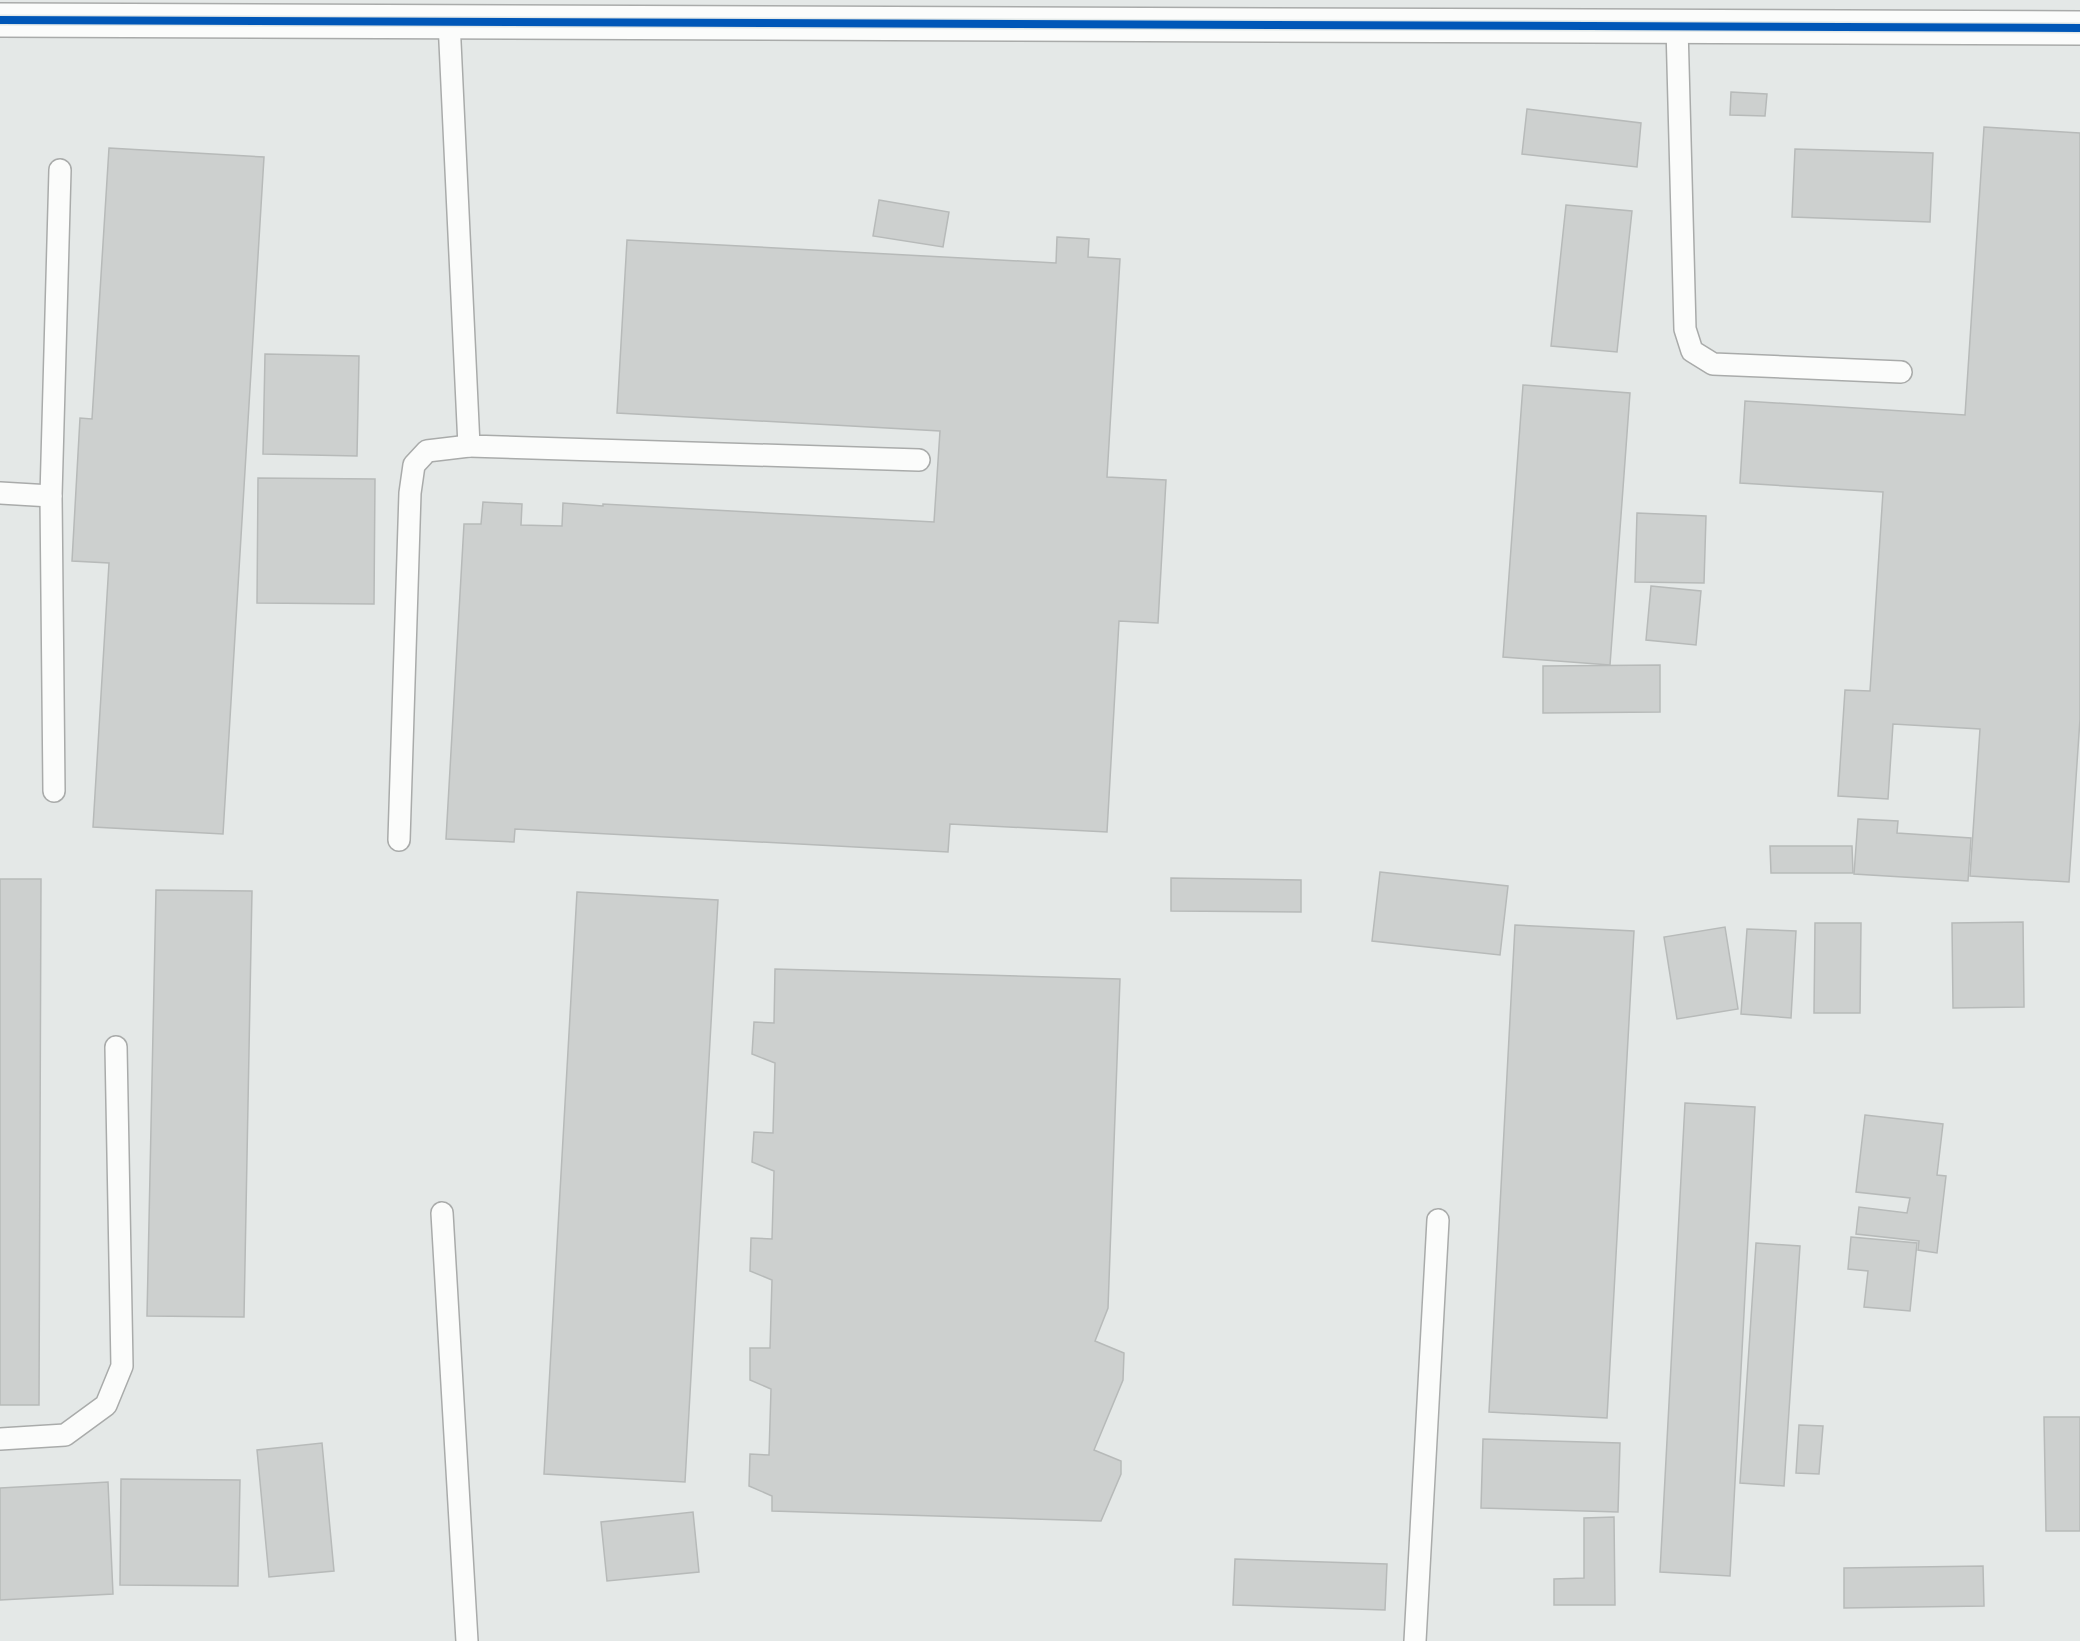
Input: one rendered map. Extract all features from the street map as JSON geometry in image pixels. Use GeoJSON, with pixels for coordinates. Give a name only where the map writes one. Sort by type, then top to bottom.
{"type":"FeatureCollection","features":[{"type":"Feature","properties":{"kind":"street"},"geometry":{"type":"LineString","coordinates":[[0,20],[39,10],[449,21],[2080,28]]}},
{"type":"Feature","properties":{"kind":"lane"},"geometry":{"type":"LineString","coordinates":[[449,21],[469,446]]}},
{"type":"Feature","properties":{"kind":"lane"},"geometry":{"type":"LineString","coordinates":[[1677,27],[1684,329],[1692,351],[1713,364],[1901,372]]}},
{"type":"Feature","properties":{"kind":"lane"},"geometry":{"type":"LineString","coordinates":[[54,791],[51,496],[60,170]]}},
{"type":"Feature","properties":{"kind":"lane"},"geometry":{"type":"LineString","coordinates":[[399,840],[410,494],[414,465],[427,451],[469,446],[919,460]]}},
{"type":"Feature","properties":{"kind":"lane"},"geometry":{"type":"LineString","coordinates":[[0,493],[51,496]]}},
{"type":"Feature","properties":{"kind":"lane"},"geometry":{"type":"LineString","coordinates":[[0,1438],[65,1435],[106,1405],[122,1366],[116,1047]]}},
{"type":"Feature","properties":{"kind":"lane"},"geometry":{"type":"LineString","coordinates":[[442,1213],[467,1641]]}},
{"type":"Feature","properties":{"kind":"lane"},"geometry":{"type":"LineString","coordinates":[[1415,1641],[1438,1220]]}},
{"type":"Feature","properties":{"kind":"building"},"geometry":{"type":"Polygon","coordinates":[[[1731,92],[1767,94],[1765,116],[1730,115],[1731,92]]]}},
{"type":"Feature","properties":{"kind":"building"},"geometry":{"type":"Polygon","coordinates":[[[1527,109],[1641,123],[1637,167],[1522,154],[1527,109]]]}},
{"type":"Feature","properties":{"kind":"building"},"geometry":{"type":"Polygon","coordinates":[[[1984,127],[2080,133],[2080,719],[2069,882],[1970,876],[1980,729],[1893,724],[1888,799],[1838,796],[1845,690],[1870,691],[1883,492],[1740,483],[1745,401],[1965,415],[1984,127]]]}},
{"type":"Feature","properties":{"kind":"building"},"geometry":{"type":"Polygon","coordinates":[[[109,148],[264,157],[223,834],[93,827],[109,563],[72,561],[80,418],[92,419],[109,148]]]}},
{"type":"Feature","properties":{"kind":"building"},"geometry":{"type":"Polygon","coordinates":[[[1795,149],[1933,153],[1930,222],[1792,217],[1795,149]]]}},
{"type":"Feature","properties":{"kind":"building"},"geometry":{"type":"Polygon","coordinates":[[[879,200],[949,212],[943,247],[873,236],[879,200]]]}},
{"type":"Feature","properties":{"kind":"building"},"geometry":{"type":"Polygon","coordinates":[[[1566,205],[1632,211],[1617,352],[1551,346],[1566,205]]]}},
{"type":"Feature","properties":{"kind":"building"},"geometry":{"type":"Polygon","coordinates":[[[1057,237],[1089,239],[1088,257],[1120,259],[1107,477],[1166,480],[1158,623],[1119,621],[1107,832],[950,824],[948,852],[515,829],[514,842],[446,839],[464,524],[481,524],[483,502],[522,504],[521,525],[562,526],[563,503],[934,522],[940,431],[617,413],[627,240],[1056,263],[1057,237]]]}},
{"type":"Feature","properties":{"kind":"building"},"geometry":{"type":"Polygon","coordinates":[[[265,354],[359,356],[357,456],[263,454],[265,354]]]}},
{"type":"Feature","properties":{"kind":"building"},"geometry":{"type":"Polygon","coordinates":[[[1523,385],[1630,393],[1610,665],[1503,657],[1523,385]]]}},
{"type":"Feature","properties":{"kind":"building"},"geometry":{"type":"Polygon","coordinates":[[[258,478],[375,479],[374,604],[257,603],[258,478]]]}},
{"type":"Feature","properties":{"kind":"building"},"geometry":{"type":"Polygon","coordinates":[[[1637,513],[1706,516],[1704,583],[1635,582],[1637,513]]]}},
{"type":"Feature","properties":{"kind":"building"},"geometry":{"type":"Polygon","coordinates":[[[1651,586],[1701,591],[1696,645],[1646,640],[1651,586]]]}},
{"type":"Feature","properties":{"kind":"building"},"geometry":{"type":"Polygon","coordinates":[[[1660,665],[1660,712],[1543,713],[1543,666],[1660,665]]]}},
{"type":"Feature","properties":{"kind":"building"},"geometry":{"type":"Polygon","coordinates":[[[1858,819],[1898,821],[1897,833],[1971,838],[1968,881],[1854,874],[1858,819]]]}},
{"type":"Feature","properties":{"kind":"building"},"geometry":{"type":"Polygon","coordinates":[[[1770,846],[1852,846],[1853,873],[1771,873],[1770,846]]]}},
{"type":"Feature","properties":{"kind":"building"},"geometry":{"type":"Polygon","coordinates":[[[1380,872],[1508,886],[1500,955],[1372,941],[1380,872]]]}},
{"type":"Feature","properties":{"kind":"building"},"geometry":{"type":"Polygon","coordinates":[[[1171,878],[1301,880],[1301,912],[1171,911],[1171,878]]]}},
{"type":"Feature","properties":{"kind":"building"},"geometry":{"type":"Polygon","coordinates":[[[0,879],[41,879],[39,1405],[0,1405],[0,879]]]}},
{"type":"Feature","properties":{"kind":"building"},"geometry":{"type":"Polygon","coordinates":[[[156,890],[252,891],[244,1317],[147,1316],[156,890]]]}},
{"type":"Feature","properties":{"kind":"building"},"geometry":{"type":"Polygon","coordinates":[[[577,892],[718,900],[685,1482],[544,1474],[577,892]]]}},
{"type":"Feature","properties":{"kind":"building"},"geometry":{"type":"Polygon","coordinates":[[[2023,922],[2024,1007],[1953,1008],[1952,923],[2023,922]]]}},
{"type":"Feature","properties":{"kind":"building"},"geometry":{"type":"Polygon","coordinates":[[[1815,923],[1861,923],[1860,1013],[1814,1013],[1815,923]]]}},
{"type":"Feature","properties":{"kind":"building"},"geometry":{"type":"Polygon","coordinates":[[[1515,925],[1634,931],[1607,1418],[1489,1412],[1515,925]]]}},
{"type":"Feature","properties":{"kind":"building"},"geometry":{"type":"Polygon","coordinates":[[[1725,927],[1738,1009],[1677,1019],[1664,937],[1725,927]]]}},
{"type":"Feature","properties":{"kind":"building"},"geometry":{"type":"Polygon","coordinates":[[[1747,929],[1796,931],[1791,1018],[1741,1014],[1747,929]]]}},
{"type":"Feature","properties":{"kind":"building"},"geometry":{"type":"Polygon","coordinates":[[[775,969],[1120,979],[1108,1308],[1095,1341],[1124,1353],[1123,1380],[1094,1450],[1121,1461],[1121,1474],[1101,1521],[772,1511],[772,1496],[749,1486],[750,1454],[769,1455],[771,1389],[750,1380],[750,1348],[770,1348],[772,1280],[750,1271],[751,1238],[772,1239],[774,1171],[752,1162],[754,1132],[773,1133],[775,1063],[752,1054],[754,1022],[774,1023],[775,969]]]}},
{"type":"Feature","properties":{"kind":"building"},"geometry":{"type":"Polygon","coordinates":[[[1685,1103],[1755,1107],[1730,1576],[1660,1572],[1685,1103]]]}},
{"type":"Feature","properties":{"kind":"building"},"geometry":{"type":"Polygon","coordinates":[[[1865,1115],[1943,1124],[1937,1175],[1946,1176],[1937,1253],[1918,1250],[1919,1241],[1856,1234],[1859,1207],[1907,1213],[1910,1198],[1856,1192],[1865,1115]]]}},
{"type":"Feature","properties":{"kind":"building"},"geometry":{"type":"Polygon","coordinates":[[[1851,1237],[1917,1243],[1910,1311],[1864,1307],[1868,1271],[1848,1269],[1851,1237]]]}},
{"type":"Feature","properties":{"kind":"building"},"geometry":{"type":"Polygon","coordinates":[[[1756,1243],[1800,1246],[1784,1486],[1740,1483],[1756,1243]]]}},
{"type":"Feature","properties":{"kind":"building"},"geometry":{"type":"Polygon","coordinates":[[[2044,1417],[2080,1417],[2080,1531],[2046,1531],[2044,1417]]]}},
{"type":"Feature","properties":{"kind":"building"},"geometry":{"type":"Polygon","coordinates":[[[1799,1425],[1823,1426],[1819,1474],[1796,1473],[1799,1425]]]}},
{"type":"Feature","properties":{"kind":"building"},"geometry":{"type":"Polygon","coordinates":[[[1483,1439],[1620,1443],[1618,1512],[1481,1508],[1483,1439]]]}},
{"type":"Feature","properties":{"kind":"building"},"geometry":{"type":"Polygon","coordinates":[[[322,1443],[334,1571],[269,1577],[257,1450],[322,1443]]]}},
{"type":"Feature","properties":{"kind":"building"},"geometry":{"type":"Polygon","coordinates":[[[121,1479],[240,1480],[238,1586],[120,1585],[121,1479]]]}},
{"type":"Feature","properties":{"kind":"building"},"geometry":{"type":"Polygon","coordinates":[[[108,1482],[113,1594],[0,1600],[0,1488],[108,1482]]]}},
{"type":"Feature","properties":{"kind":"building"},"geometry":{"type":"Polygon","coordinates":[[[693,1512],[699,1572],[607,1581],[601,1522],[693,1512]]]}},
{"type":"Feature","properties":{"kind":"building"},"geometry":{"type":"Polygon","coordinates":[[[1614,1517],[1615,1605],[1554,1605],[1554,1579],[1584,1578],[1584,1518],[1614,1517]]]}},
{"type":"Feature","properties":{"kind":"building"},"geometry":{"type":"Polygon","coordinates":[[[1235,1559],[1387,1564],[1385,1610],[1233,1605],[1235,1559]]]}},
{"type":"Feature","properties":{"kind":"building"},"geometry":{"type":"Polygon","coordinates":[[[1983,1566],[1984,1606],[1844,1608],[1844,1568],[1983,1566]]]}},
{"type":"Feature","properties":{"kind":"cycle path"},"geometry":{"type":"LineString","coordinates":[[0,20],[2080,28]]}}]}
